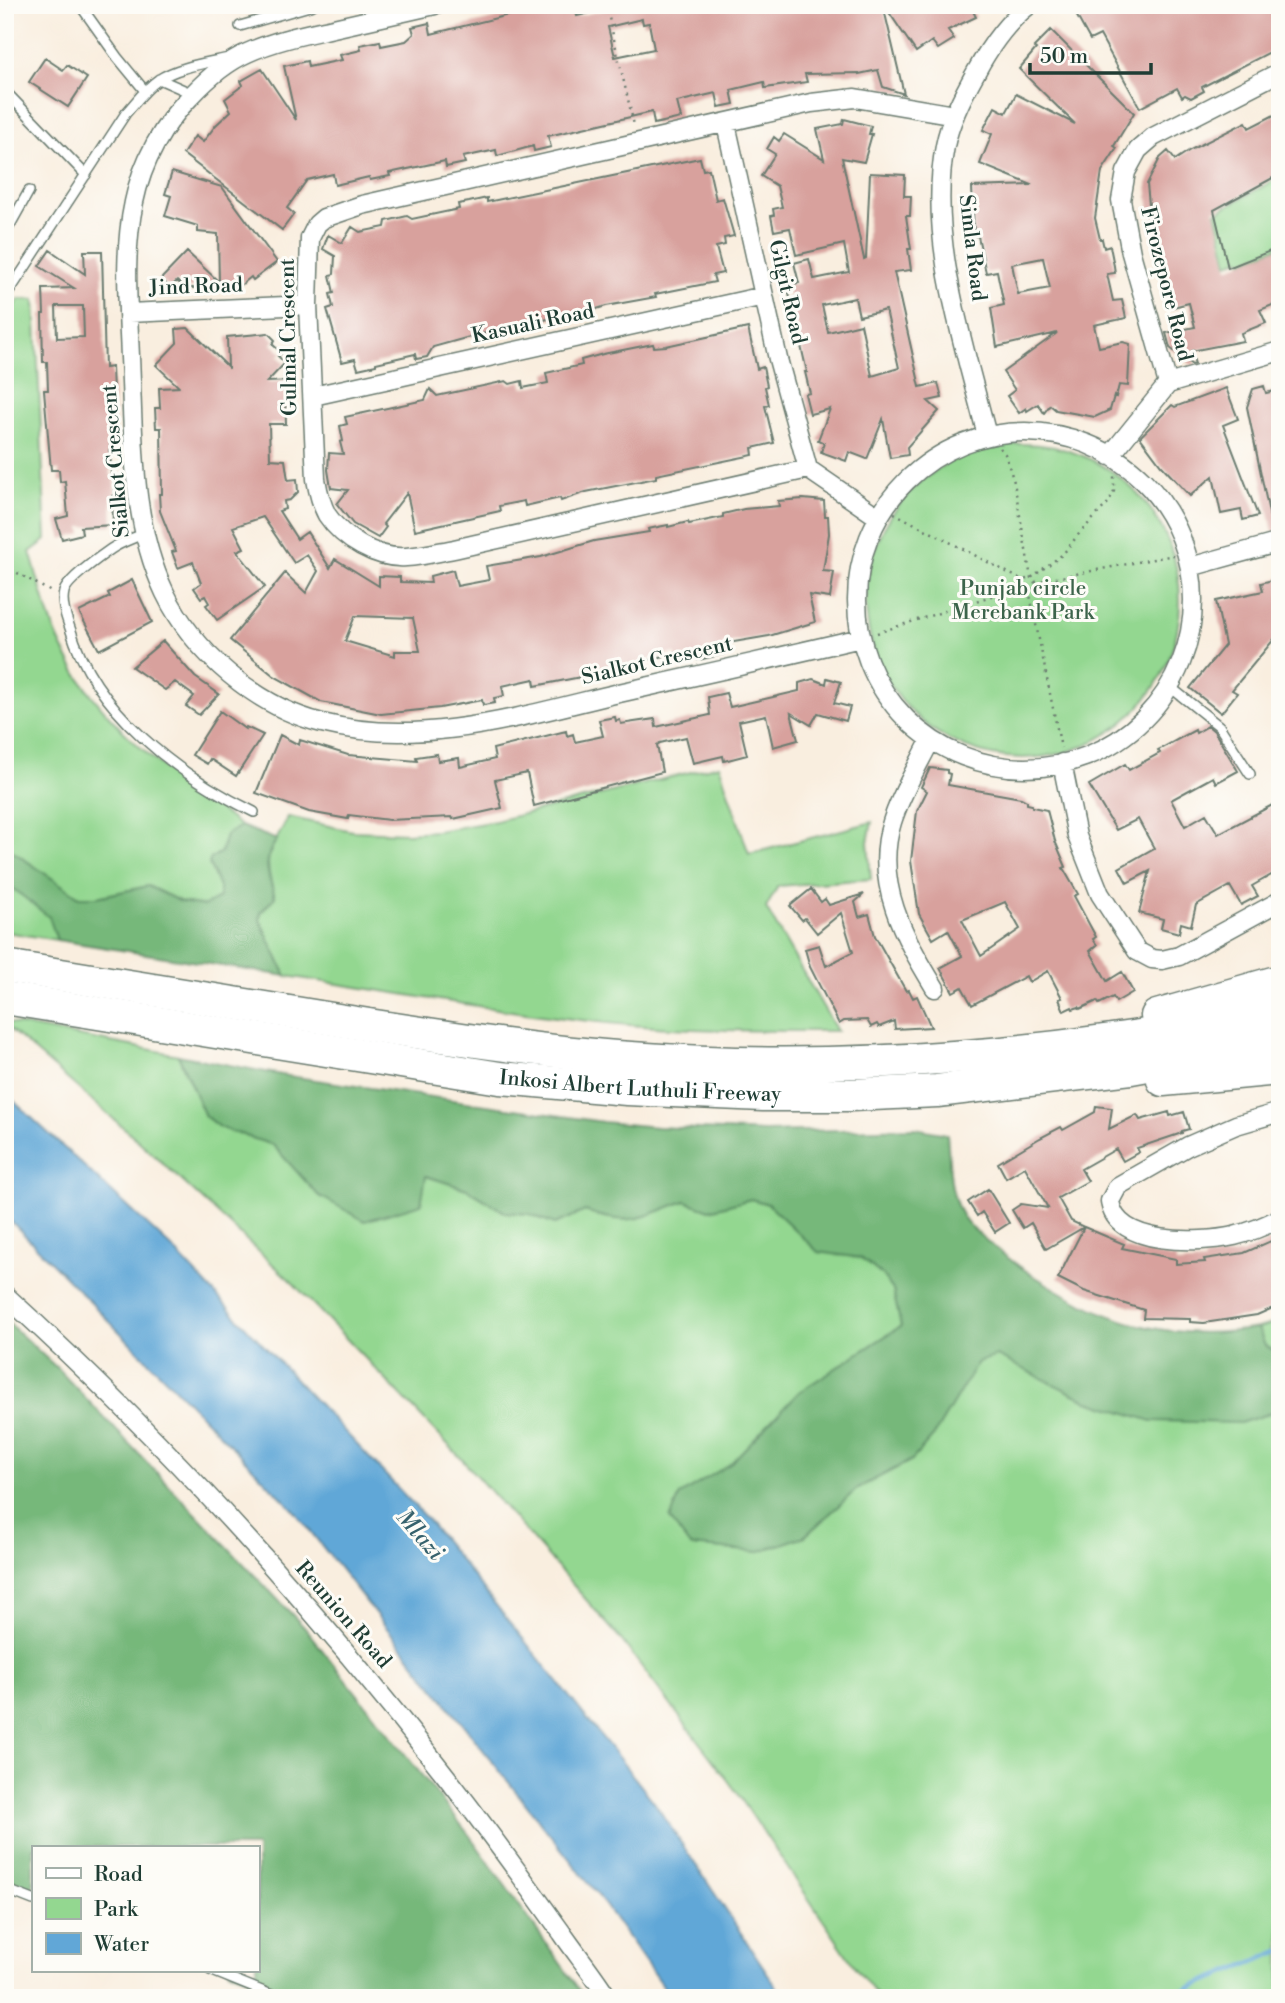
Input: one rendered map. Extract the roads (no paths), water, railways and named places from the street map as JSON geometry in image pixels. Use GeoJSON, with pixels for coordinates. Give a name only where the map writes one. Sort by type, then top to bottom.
{"type":"FeatureCollection","features":[{"type":"Feature","properties":{"kind":"highway","name":"Inkosi Albert Luthuli Freeway"},"geometry":{"type":"LineString","coordinates":[[5,966],[485,1043],[632,1058],[740,1064],[894,1061],[1041,1050],[1174,1033],[1280,1012]]}},
{"type":"Feature","properties":{"kind":"highway"},"geometry":{"type":"LineString","coordinates":[[1041,1050],[1106,1028],[1193,1007],[1280,981]]}},
{"type":"Feature","properties":{"kind":"highway","name":"Inkosi Albert Luthuli Freeway"},"geometry":{"type":"LineString","coordinates":[[5,998],[500,1078],[627,1089],[763,1095],[937,1091],[1130,1068],[1280,1041]]}},
{"type":"Feature","properties":{"kind":"highway"},"geometry":{"type":"LineString","coordinates":[[937,1091],[1086,1086],[1280,1069]]}},
{"type":"Feature","properties":{"kind":"street","name":"Sialkot Crescent"},"geometry":{"type":"LineString","coordinates":[[435,5],[295,37],[246,54],[227,65],[192,94],[158,138],[139,184],[130,227],[128,313],[135,463],[148,549],[165,592],[181,620],[203,647],[238,680],[273,704],[302,717],[371,732],[426,732],[517,717],[861,638]]}},
{"type":"Feature","properties":{"kind":"street","name":"Simla Road"},"geometry":{"type":"LineString","coordinates":[[993,440],[949,277],[940,200],[944,154],[964,94],[990,48],[1029,5]]}},
{"type":"Feature","properties":{"kind":"street","name":"Firozepore Road"},"geometry":{"type":"LineString","coordinates":[[1168,384],[1131,253],[1121,200],[1126,172],[1138,150],[1161,131],[1280,72]]}},
{"type":"Feature","properties":{"kind":"street","name":"Gulmal Crescent"},"geometry":{"type":"LineString","coordinates":[[808,469],[454,549],[404,557],[375,552],[342,532],[326,513],[316,479],[308,305],[310,239],[317,224],[324,218],[374,202],[811,103],[855,98],[955,115]]}},
{"type":"Feature","properties":{"kind":"street","name":"Gilgit Road"},"geometry":{"type":"LineString","coordinates":[[726,124],[764,296],[808,469]]}},
{"type":"Feature","properties":{"kind":"street","name":"Kasuali Road"},"geometry":{"type":"LineString","coordinates":[[313,396],[764,296]]}},
{"type":"Feature","properties":{"kind":"street","name":"Jind Road"},"geometry":{"type":"LineString","coordinates":[[128,313],[308,305]]}},
{"type":"Feature","properties":{"kind":"street"},"geometry":{"type":"LineString","coordinates":[[1110,456],[1168,384],[1280,351]]}},
{"type":"Feature","properties":{"kind":"street"},"geometry":{"type":"LineString","coordinates":[[1012,432],[1051,434],[1088,444],[1110,456],[1131,470],[1165,507],[1177,529],[1188,560],[1193,610],[1190,633],[1184,655],[1169,686],[1149,713],[1114,742],[1094,753],[1050,766],[1019,768],[987,763],[957,753],[931,739],[910,723],[893,704],[874,673],[861,638],[857,587],[861,562],[878,516],[908,478],[925,464],[944,452],[993,440],[1012,432]]}},
{"type":"Feature","properties":{"kind":"street"},"geometry":{"type":"LineString","coordinates":[[808,469],[878,516]]}},
{"type":"Feature","properties":{"kind":"street"},"geometry":{"type":"LineString","coordinates":[[1188,560],[1280,542]]}},
{"type":"Feature","properties":{"kind":"street"},"geometry":{"type":"LineString","coordinates":[[931,739],[892,821],[886,864],[893,908],[935,988]]}},
{"type":"Feature","properties":{"kind":"street"},"geometry":{"type":"LineString","coordinates":[[1062,763],[1077,836],[1100,894],[1131,945],[1143,956],[1162,960],[1179,956],[1280,901]]}},
{"type":"Feature","properties":{"kind":"street"},"geometry":{"type":"LineString","coordinates":[[1280,1112],[1236,1125],[1188,1146],[1118,1186],[1110,1202],[1115,1217],[1125,1226],[1142,1234],[1164,1239],[1220,1238],[1250,1231],[1280,1218]]}},
{"type":"Feature","properties":{"kind":"street","name":"Reunion Road"},"geometry":{"type":"LineString","coordinates":[[5,1295],[165,1451],[327,1630],[393,1708],[506,1854],[608,1998]]}},
{"type":"Feature","properties":{"kind":"lane"},"geometry":{"type":"LineString","coordinates":[[80,5],[145,91]]}},
{"type":"Feature","properties":{"kind":"lane"},"geometry":{"type":"LineString","coordinates":[[240,26],[313,5]]}},
{"type":"Feature","properties":{"kind":"lane"},"geometry":{"type":"LineString","coordinates":[[5,298],[126,113],[145,91],[159,79],[196,66],[246,54]]}},
{"type":"Feature","properties":{"kind":"lane"},"geometry":{"type":"LineString","coordinates":[[159,79],[192,94]]}},
{"type":"Feature","properties":{"kind":"lane"},"geometry":{"type":"LineString","coordinates":[[5,91],[86,175]]}},
{"type":"Feature","properties":{"kind":"lane"},"geometry":{"type":"LineString","coordinates":[[5,234],[29,191]]}},
{"type":"Feature","properties":{"kind":"lane"},"geometry":{"type":"LineString","coordinates":[[145,533],[112,548],[68,584],[63,592],[64,609],[77,653],[95,684],[127,722],[167,757],[215,793],[254,812]]}},
{"type":"Feature","properties":{"kind":"lane"},"geometry":{"type":"LineString","coordinates":[[1169,686],[1219,726],[1250,774]]}},
{"type":"Feature","properties":{"kind":"lane"},"geometry":{"type":"LineString","coordinates":[[5,1889],[32,1900]]}},
{"type":"Feature","properties":{"kind":"lane"},"geometry":{"type":"LineString","coordinates":[[215,1972],[279,1998]]}},
{"type":"Feature","properties":{"kind":"water","name":"Mlazi"},"geometry":{"type":"Polygon","coordinates":[[[5,1093],[171,1247],[426,1518],[654,1802],[784,1998],[671,1998],[597,1894],[292,1508],[5,1215],[5,1093]]]}},
{"type":"Feature","properties":{"kind":"waterway"},"geometry":{"type":"LineString","coordinates":[[1165,1998],[1280,1951]]}},
{"type":"Feature","properties":{"kind":"park label","name":"Punjab circle Merebank Park"},"geometry":{"type":"Point","coordinates":[1023,601]}}]}
